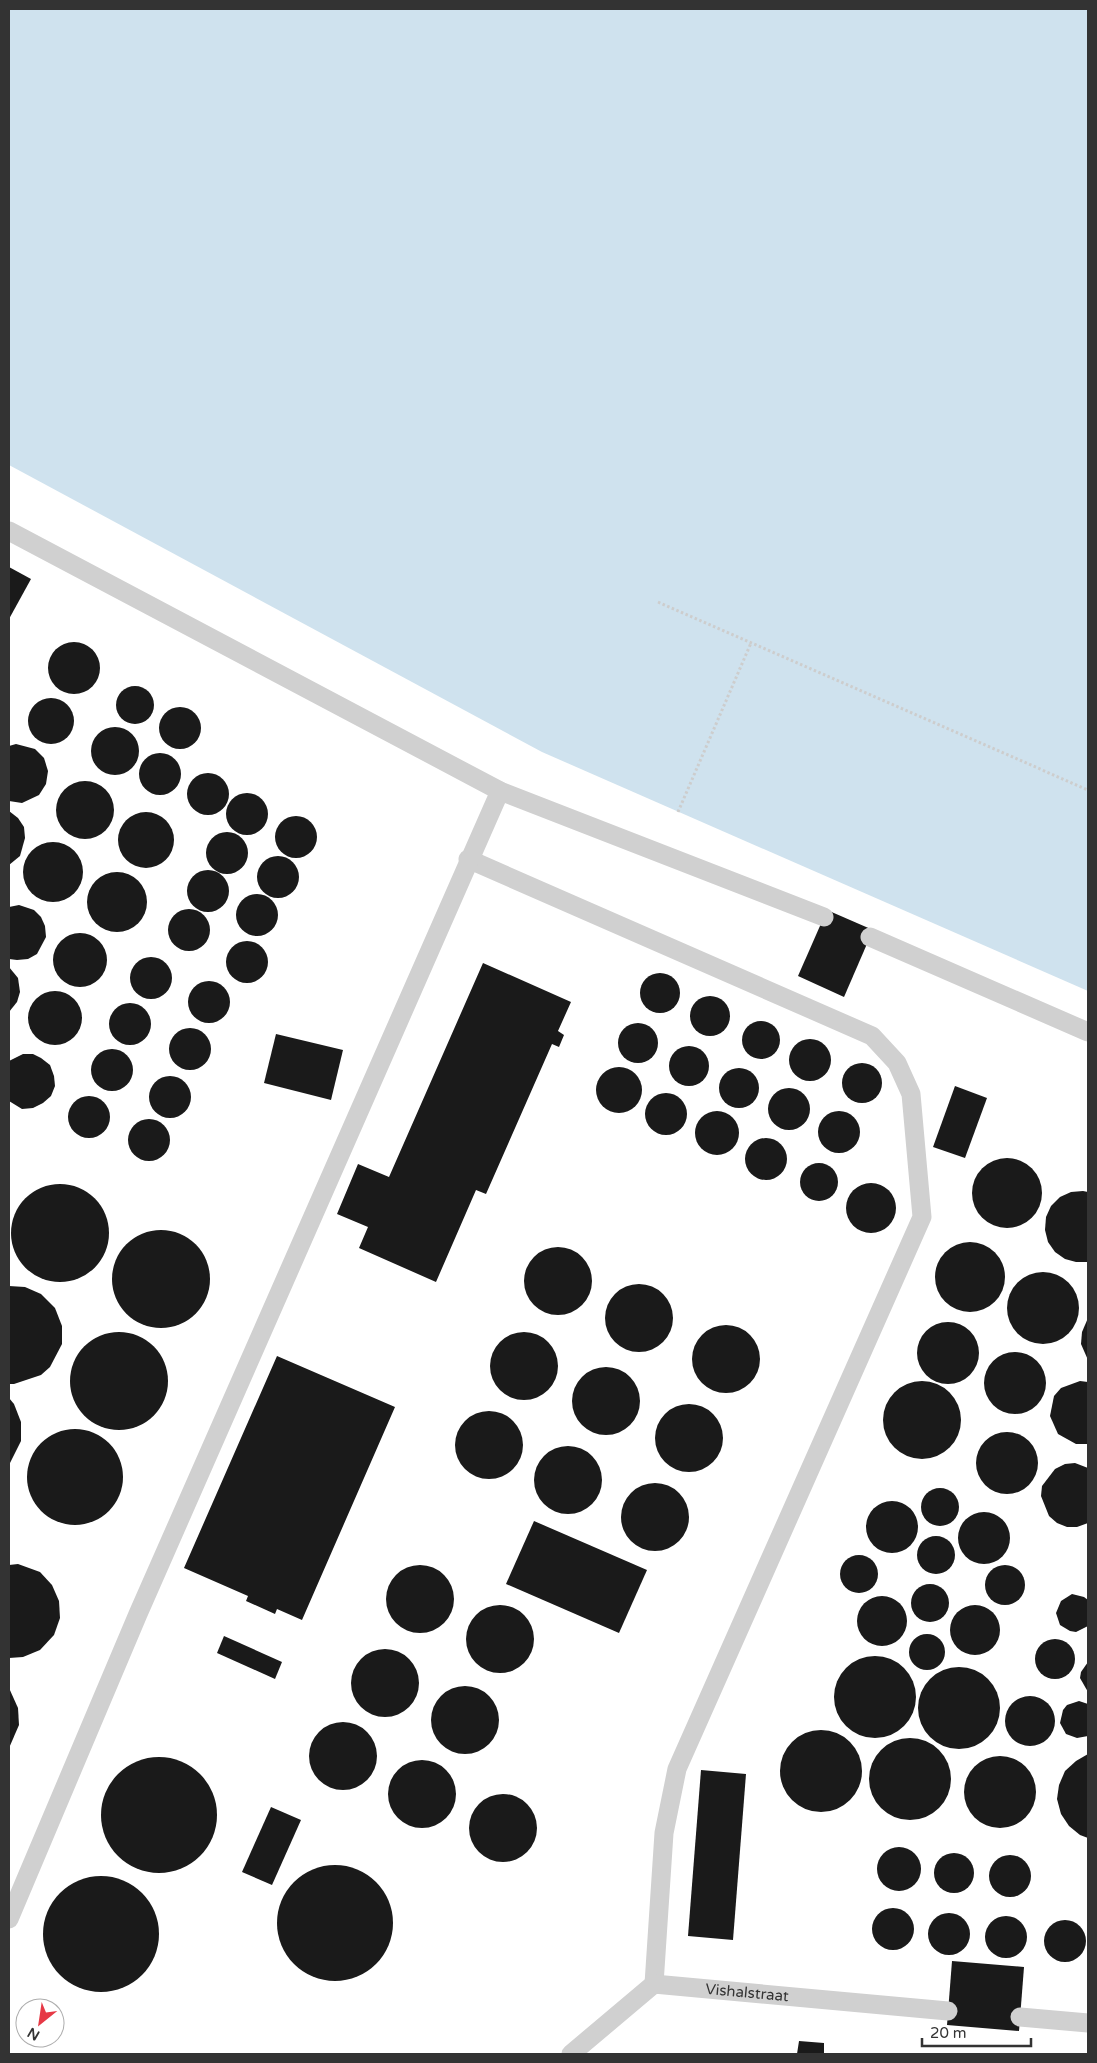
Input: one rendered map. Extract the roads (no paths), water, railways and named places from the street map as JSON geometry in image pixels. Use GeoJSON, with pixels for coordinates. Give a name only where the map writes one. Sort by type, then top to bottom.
{"type":"FeatureCollection","features":[{"type":"Feature","properties":{"kind":"lane"},"geometry":{"type":"LineString","coordinates":[[9,531],[500,791],[824,917]]}},
{"type":"Feature","properties":{"kind":"lane"},"geometry":{"type":"LineString","coordinates":[[9,1919],[138,1614],[468,859],[500,791]]}},
{"type":"Feature","properties":{"kind":"lane"},"geometry":{"type":"LineString","coordinates":[[468,859],[872,1036],[898,1063],[910,1094],[922,1216],[677,1769],[664,1833],[654,1984],[571,2054]]}},
{"type":"Feature","properties":{"kind":"lane"},"geometry":{"type":"LineString","coordinates":[[870,938],[1088,1032]]}},
{"type":"Feature","properties":{"kind":"lane","name":"Vishalstraat"},"geometry":{"type":"LineString","coordinates":[[654,1984],[948,2011]]}},
{"type":"Feature","properties":{"kind":"lane"},"geometry":{"type":"LineString","coordinates":[[1020,2017],[1088,2023]]}},
{"type":"Feature","properties":{"kind":"water"},"geometry":{"type":"Polygon","coordinates":[[[9,9],[1088,9],[1088,991],[542,752],[9,465],[9,9]]]}}]}
